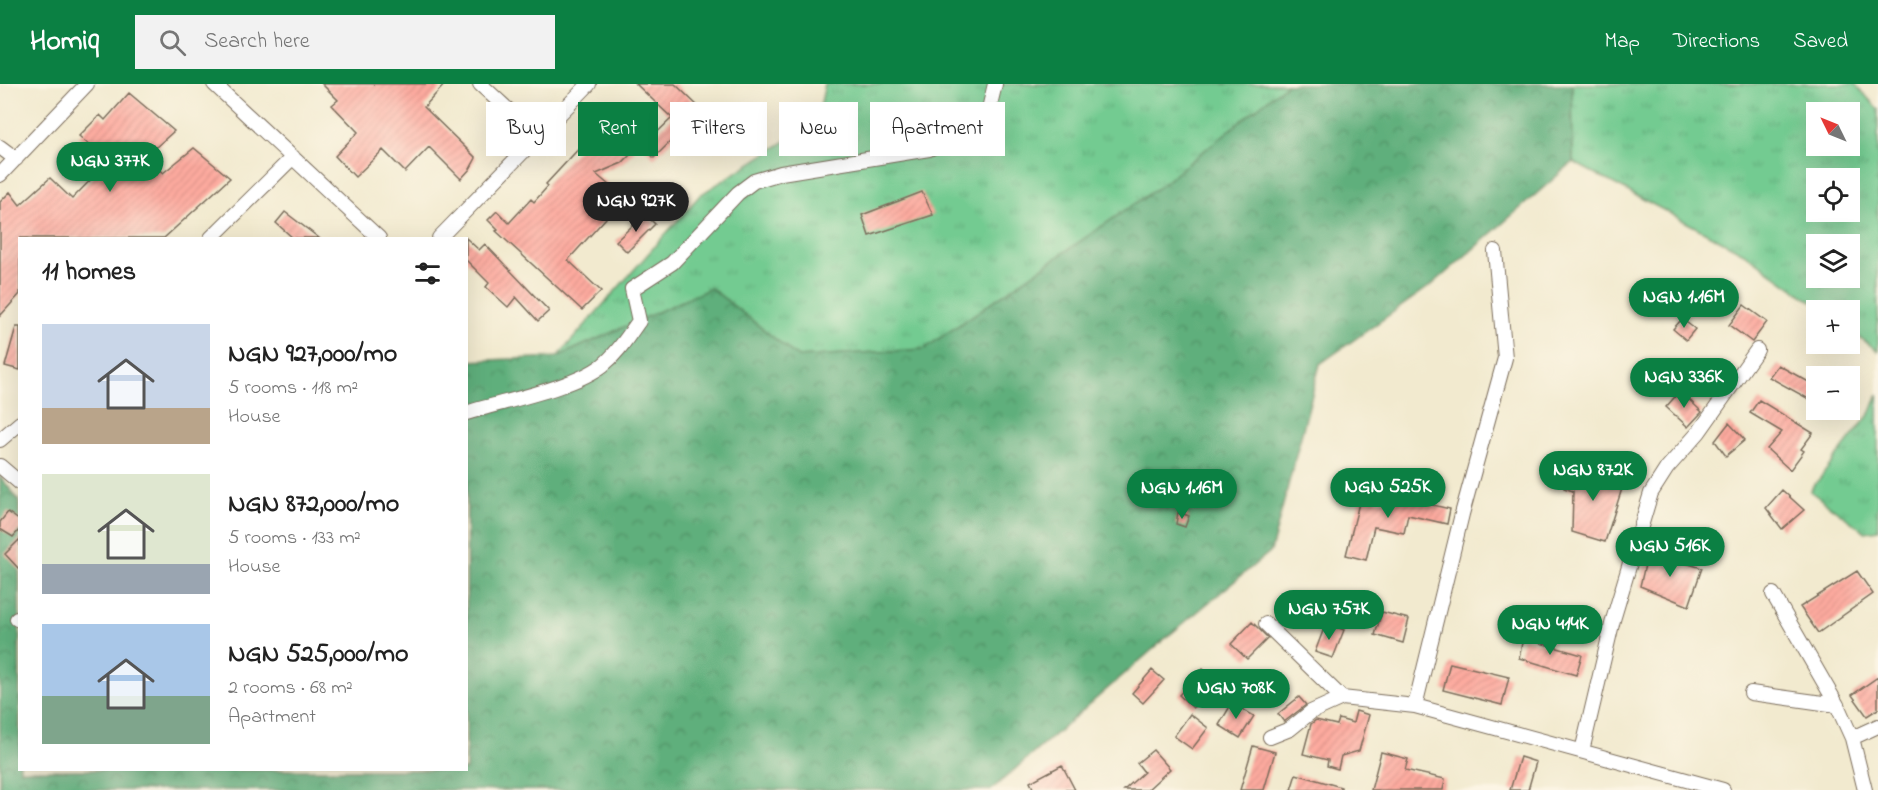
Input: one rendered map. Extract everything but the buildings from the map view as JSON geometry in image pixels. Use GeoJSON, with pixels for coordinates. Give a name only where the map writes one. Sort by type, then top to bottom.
{"type":"FeatureCollection","features":[{"type":"Feature","properties":{"kind":"street"},"geometry":{"type":"LineString","coordinates":[[0,175],[87,84]]}},
{"type":"Feature","properties":{"kind":"street"},"geometry":{"type":"LineString","coordinates":[[214,84],[378,237]]}},
{"type":"Feature","properties":{"kind":"street"},"geometry":{"type":"LineString","coordinates":[[480,84],[500,102]]}},
{"type":"Feature","properties":{"kind":"street"},"geometry":{"type":"LineString","coordinates":[[566,109],[589,84]]}},
{"type":"Feature","properties":{"kind":"street"},"geometry":{"type":"LineString","coordinates":[[468,412],[573,380],[602,366],[620,348],[639,321],[632,290],[672,263],[738,193],[754,181],[781,173],[928,149],[949,139],[989,109],[995,84]]}},
{"type":"Feature","properties":{"kind":"street"},"geometry":{"type":"LineString","coordinates":[[0,147],[16,159]]}},
{"type":"Feature","properties":{"kind":"street"},"geometry":{"type":"LineString","coordinates":[[440,237],[521,156]]}},
{"type":"Feature","properties":{"kind":"street"},"geometry":{"type":"LineString","coordinates":[[212,237],[293,157]]}},
{"type":"Feature","properties":{"kind":"street"},"geometry":{"type":"LineString","coordinates":[[1415,706],[1462,514],[1505,358],[1495,251]]}},
{"type":"Feature","properties":{"kind":"street"},"geometry":{"type":"LineString","coordinates":[[1582,751],[1612,620],[1650,493],[1667,468],[1699,432],[1757,350]]}},
{"type":"Feature","properties":{"kind":"street"},"geometry":{"type":"LineString","coordinates":[[0,440],[18,425]]}},
{"type":"Feature","properties":{"kind":"street"},"geometry":{"type":"LineString","coordinates":[[0,466],[18,481]]}},
{"type":"Feature","properties":{"kind":"street"},"geometry":{"type":"LineString","coordinates":[[1773,594],[1837,705],[1852,738],[1864,790]]}},
{"type":"Feature","properties":{"kind":"street"},"geometry":{"type":"LineString","coordinates":[[1266,624],[1342,698]]}},
{"type":"Feature","properties":{"kind":"street"},"geometry":{"type":"LineString","coordinates":[[1751,693],[1837,705]]}},
{"type":"Feature","properties":{"kind":"street"},"geometry":{"type":"LineString","coordinates":[[1270,737],[1290,729],[1311,712],[1342,698],[1415,706],[1723,790]]}},
{"type":"Feature","properties":{"kind":"street"},"geometry":{"type":"LineString","coordinates":[[1852,738],[1878,726]]}},
{"type":"Feature","properties":{"kind":"green space"},"geometry":{"type":"Polygon","coordinates":[[[825,84],[1287,84],[1159,187],[924,349],[798,357],[711,288],[557,357],[700,195],[762,156],[767,156],[767,153],[779,145],[779,156],[858,156],[858,102],[821,102],[825,84]]]}},
{"type":"Feature","properties":{"kind":"green space"},"geometry":{"type":"Polygon","coordinates":[[[1287,84],[1572,84],[1573,162],[1433,284],[1320,364],[1271,551],[1167,637],[991,790],[0,790],[0,476],[18,500],[18,771],[468,771],[468,361],[557,357],[711,288],[798,357],[924,349],[1159,187],[1287,84]]]}},
{"type":"Feature","properties":{"kind":"green space"},"geometry":{"type":"Polygon","coordinates":[[[1572,84],[1855,84],[1878,109],[1878,351],[1860,338],[1860,300],[1809,300],[1744,253],[1573,162],[1572,84]]]}},
{"type":"Feature","properties":{"kind":"green space"},"geometry":{"type":"Polygon","coordinates":[[[1878,394],[1878,530],[1865,532],[1810,491],[1871,412],[1878,394]]]}}]}
